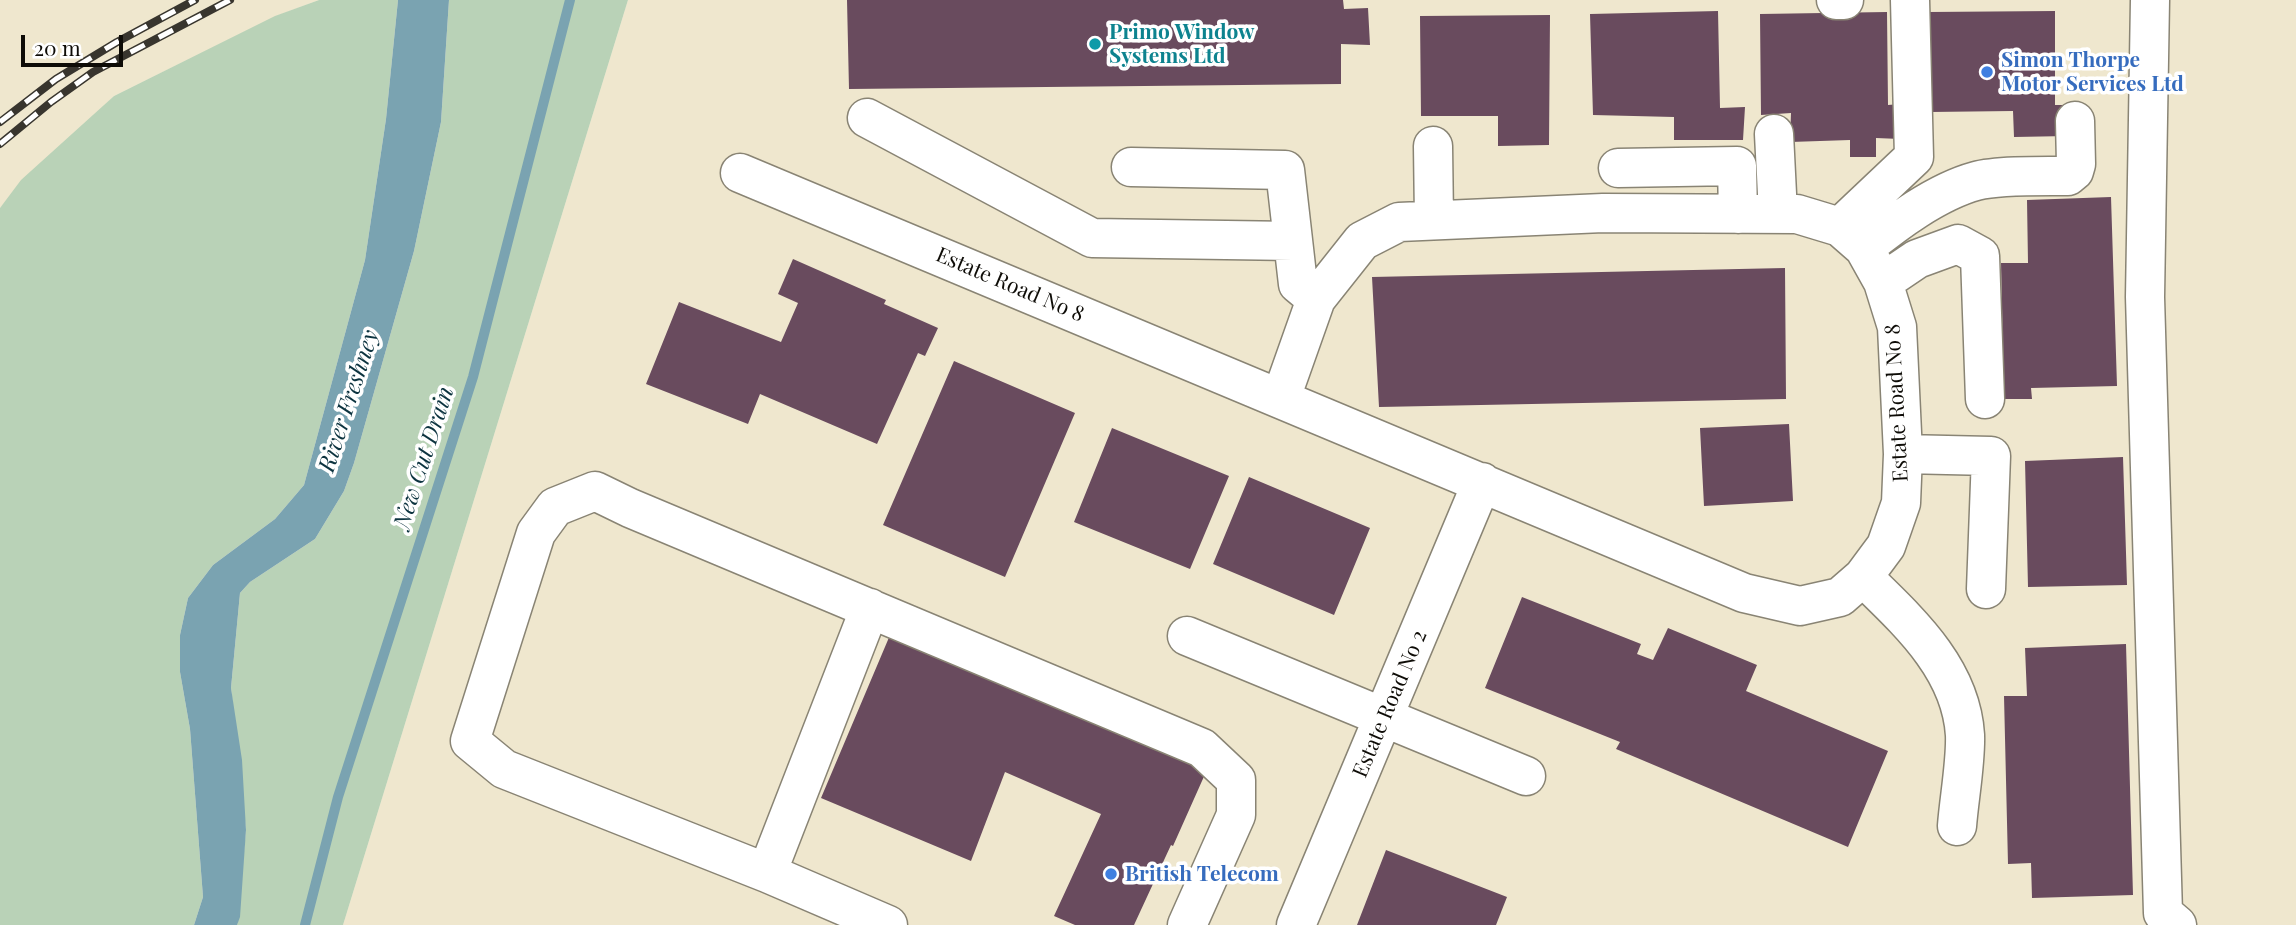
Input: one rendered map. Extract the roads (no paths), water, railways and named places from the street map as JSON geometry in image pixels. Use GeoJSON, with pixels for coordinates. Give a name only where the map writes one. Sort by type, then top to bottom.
{"type":"FeatureCollection","features":[{"type":"Feature","properties":{"kind":"street"},"geometry":{"type":"LineString","coordinates":[[1836,0],[1844,0]]}},
{"type":"Feature","properties":{"kind":"street"},"geometry":{"type":"LineString","coordinates":[[1852,237],[1914,157],[1910,0]]}},
{"type":"Feature","properties":{"kind":"street"},"geometry":{"type":"LineString","coordinates":[[2150,0],[2145,297],[2152,454],[2156,723],[2163,914],[2177,925]]}},
{"type":"Feature","properties":{"kind":"street"},"geometry":{"type":"LineString","coordinates":[[867,118],[1092,238],[1293,241]]}},
{"type":"Feature","properties":{"kind":"street"},"geometry":{"type":"LineString","coordinates":[[1281,398],[1316,299],[1362,241],[1399,222],[1603,213],[1797,214],[1852,237],[1895,223],[1954,189],[1978,180],[2068,176],[2074,171],[2076,164],[2075,121]]}},
{"type":"Feature","properties":{"kind":"street"},"geometry":{"type":"LineString","coordinates":[[1774,134],[1778,214]]}},
{"type":"Feature","properties":{"kind":"street"},"geometry":{"type":"LineString","coordinates":[[1433,146],[1434,220]]}},
{"type":"Feature","properties":{"kind":"street"},"geometry":{"type":"LineString","coordinates":[[1618,167],[1737,166],[1738,214]]}},
{"type":"Feature","properties":{"kind":"street"},"geometry":{"type":"LineString","coordinates":[[1131,167],[1285,170],[1298,284],[1316,299]]}},
{"type":"Feature","properties":{"kind":"street","name":"Estate Road No 8"},"geometry":{"type":"LineString","coordinates":[[740,173],[1744,593],[1800,606],[1840,597],[1863,577],[1886,545],[1901,503],[1903,454],[1897,327],[1883,282],[1852,237]]}},
{"type":"Feature","properties":{"kind":"street"},"geometry":{"type":"LineString","coordinates":[[1883,282],[1917,260],[1958,244],[1980,256],[1985,399]]}},
{"type":"Feature","properties":{"kind":"street"},"geometry":{"type":"LineString","coordinates":[[1903,454],[1991,456],[1986,589]]}},
{"type":"Feature","properties":{"kind":"street","name":"Estate Road No 2"},"geometry":{"type":"LineString","coordinates":[[1296,925],[1482,482]]}},
{"type":"Feature","properties":{"kind":"street"},"geometry":{"type":"LineString","coordinates":[[888,925],[767,873],[503,769],[470,741],[536,533],[555,507],[595,491],[1202,748],[1236,780],[1236,815],[1187,925]]}},
{"type":"Feature","properties":{"kind":"street"},"geometry":{"type":"LineString","coordinates":[[1863,577],[1921,634],[1955,689],[1965,735],[1956,826]]}},
{"type":"Feature","properties":{"kind":"street"},"geometry":{"type":"LineString","coordinates":[[767,873],[870,608]]}},
{"type":"Feature","properties":{"kind":"street"},"geometry":{"type":"LineString","coordinates":[[1187,636],[1526,776]]}},
{"type":"Feature","properties":{"kind":"water","name":"River Freshney"},"geometry":{"type":"Polygon","coordinates":[[[398,0],[449,0],[441,122],[414,251],[344,491],[315,539],[250,582],[240,593],[231,688],[242,760],[246,830],[240,917],[237,925],[194,925],[203,897],[190,729],[180,672],[180,635],[188,598],[213,565],[275,519],[304,485],[365,260],[386,119],[398,0]]]}},
{"type":"Feature","properties":{"kind":"waterway","name":"New Cut Drain"},"geometry":{"type":"LineString","coordinates":[[305,925],[338,797],[473,377],[570,0]]}},
{"type":"Feature","properties":{"kind":"railway"},"geometry":{"type":"LineString","coordinates":[[0,122],[56,79],[195,0]]}},
{"type":"Feature","properties":{"kind":"railway"},"geometry":{"type":"LineString","coordinates":[[0,144],[93,72],[230,0]]}},
{"type":"Feature","properties":{"kind":"place","name":"Primo Window Systems Ltd"},"geometry":{"type":"Point","coordinates":[1095,44]}},
{"type":"Feature","properties":{"kind":"place","name":"Simon Thorpe Motor Services Ltd"},"geometry":{"type":"Point","coordinates":[1987,72]}},
{"type":"Feature","properties":{"kind":"place","name":"British Telecom"},"geometry":{"type":"Point","coordinates":[1111,874]}}]}
